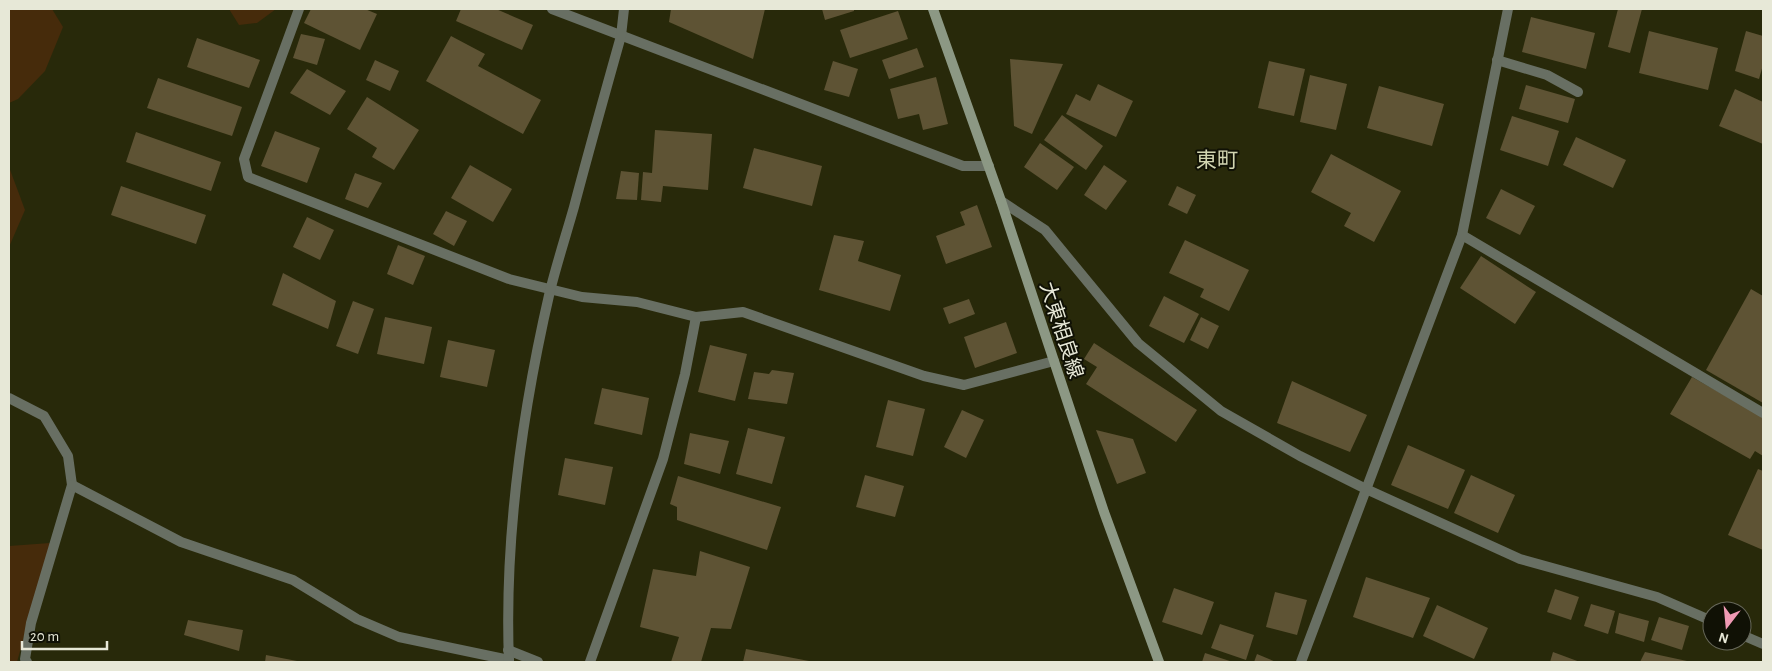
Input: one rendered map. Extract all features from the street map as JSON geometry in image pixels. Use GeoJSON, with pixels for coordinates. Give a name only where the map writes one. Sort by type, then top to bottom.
{"type":"FeatureCollection","features":[{"type":"Feature","properties":{"kind":"main road","name":"大東相良線"},"geometry":{"type":"LineString","coordinates":[[933,9],[1001,201],[1104,512],[1160,662]]}},
{"type":"Feature","properties":{"kind":"street"},"geometry":{"type":"LineString","coordinates":[[299,9],[244,158],[248,177],[509,279],[582,297],[637,302],[696,317],[743,312],[924,376],[964,385],[1054,361]]}},
{"type":"Feature","properties":{"kind":"street"},"geometry":{"type":"LineString","coordinates":[[552,9],[963,166],[989,166]]}},
{"type":"Feature","properties":{"kind":"street"},"geometry":{"type":"LineString","coordinates":[[509,658],[509,580],[514,498],[531,383],[550,290],[621,36],[624,9]]}},
{"type":"Feature","properties":{"kind":"street"},"geometry":{"type":"LineString","coordinates":[[1301,662],[1462,235],[1508,9]]}},
{"type":"Feature","properties":{"kind":"street"},"geometry":{"type":"LineString","coordinates":[[1497,60],[1547,75],[1578,92]]}},
{"type":"Feature","properties":{"kind":"street"},"geometry":{"type":"LineString","coordinates":[[1001,201],[1045,230],[1138,343],[1221,411],[1300,456],[1366,489],[1520,558],[1657,598],[1702,617]]}},
{"type":"Feature","properties":{"kind":"street"},"geometry":{"type":"LineString","coordinates":[[1462,235],[1763,413]]}},
{"type":"Feature","properties":{"kind":"street"},"geometry":{"type":"LineString","coordinates":[[590,662],[663,459],[685,374],[696,317]]}},
{"type":"Feature","properties":{"kind":"street"},"geometry":{"type":"LineString","coordinates":[[9,398],[44,416],[68,456],[72,485],[31,623],[25,659],[27,662]]}},
{"type":"Feature","properties":{"kind":"street"},"geometry":{"type":"LineString","coordinates":[[72,485],[181,542],[293,580],[357,619],[399,637],[538,662]]}},
{"type":"Feature","properties":{"kind":"shaded area"},"geometry":{"type":"Polygon","coordinates":[[[9,9],[52,9],[63,27],[45,71],[18,99],[9,103],[9,9]]]}},
{"type":"Feature","properties":{"kind":"shaded area"},"geometry":{"type":"Polygon","coordinates":[[[229,9],[276,9],[257,23],[239,25],[229,9]]]}},
{"type":"Feature","properties":{"kind":"shaded area"},"geometry":{"type":"Polygon","coordinates":[[[9,167],[25,210],[9,247],[9,167]]]}},
{"type":"Feature","properties":{"kind":"shaded area"},"geometry":{"type":"Polygon","coordinates":[[[50,543],[17,662],[9,662],[9,546],[50,543]]]}},
{"type":"Feature","properties":{"kind":"building"},"geometry":{"type":"Polygon","coordinates":[[[311,9],[365,9],[377,14],[360,50],[304,23],[311,9]]]}},
{"type":"Feature","properties":{"kind":"building"},"geometry":{"type":"Polygon","coordinates":[[[461,9],[496,9],[533,25],[522,50],[456,21],[461,9]]]}},
{"type":"Feature","properties":{"kind":"building"},"geometry":{"type":"Polygon","coordinates":[[[671,9],[765,9],[753,59],[669,22],[671,9]]]}},
{"type":"Feature","properties":{"kind":"building"},"geometry":{"type":"Polygon","coordinates":[[[822,9],[854,9],[854,11],[825,20],[822,9]]]}},
{"type":"Feature","properties":{"kind":"building"},"geometry":{"type":"Polygon","coordinates":[[[1618,9],[1642,9],[1630,53],[1608,47],[1618,9]]]}},
{"type":"Feature","properties":{"kind":"building"},"geometry":{"type":"Polygon","coordinates":[[[898,11],[908,39],[850,58],[840,30],[898,11]]]}},
{"type":"Feature","properties":{"kind":"building"},"geometry":{"type":"Polygon","coordinates":[[[1531,17],[1595,33],[1586,69],[1522,52],[1531,17]]]}},
{"type":"Feature","properties":{"kind":"building"},"geometry":{"type":"Polygon","coordinates":[[[1649,31],[1718,48],[1708,90],[1639,73],[1649,31]]]}},
{"type":"Feature","properties":{"kind":"building"},"geometry":{"type":"Polygon","coordinates":[[[1746,31],[1763,36],[1763,65],[1759,79],[1735,71],[1746,31]]]}},
{"type":"Feature","properties":{"kind":"building"},"geometry":{"type":"Polygon","coordinates":[[[301,34],[325,39],[317,65],[293,58],[301,34]]]}},
{"type":"Feature","properties":{"kind":"building"},"geometry":{"type":"Polygon","coordinates":[[[451,36],[485,54],[478,66],[541,100],[523,134],[426,81],[451,36]]]}},
{"type":"Feature","properties":{"kind":"building"},"geometry":{"type":"Polygon","coordinates":[[[197,38],[260,60],[249,88],[187,67],[197,38]]]}},
{"type":"Feature","properties":{"kind":"building"},"geometry":{"type":"Polygon","coordinates":[[[917,48],[924,67],[889,79],[882,60],[917,48]]]}},
{"type":"Feature","properties":{"kind":"building"},"geometry":{"type":"Polygon","coordinates":[[[1010,59],[1063,64],[1032,134],[1014,126],[1010,59]]]}},
{"type":"Feature","properties":{"kind":"building"},"geometry":{"type":"Polygon","coordinates":[[[375,60],[399,71],[390,91],[366,80],[375,60]]]}},
{"type":"Feature","properties":{"kind":"building"},"geometry":{"type":"Polygon","coordinates":[[[833,61],[858,69],[849,97],[824,90],[833,61]]]}},
{"type":"Feature","properties":{"kind":"building"},"geometry":{"type":"Polygon","coordinates":[[[1269,61],[1305,69],[1294,116],[1258,108],[1269,61]]]}},
{"type":"Feature","properties":{"kind":"building"},"geometry":{"type":"Polygon","coordinates":[[[307,69],[346,91],[330,115],[290,93],[307,69]]]}},
{"type":"Feature","properties":{"kind":"building"},"geometry":{"type":"Polygon","coordinates":[[[1310,75],[1347,84],[1336,130],[1300,122],[1310,75]]]}},
{"type":"Feature","properties":{"kind":"building"},"geometry":{"type":"Polygon","coordinates":[[[936,77],[948,124],[923,130],[919,114],[898,119],[890,89],[936,77]]]}},
{"type":"Feature","properties":{"kind":"building"},"geometry":{"type":"Polygon","coordinates":[[[158,78],[242,107],[232,136],[147,108],[158,78]]]}},
{"type":"Feature","properties":{"kind":"building"},"geometry":{"type":"Polygon","coordinates":[[[1098,84],[1133,101],[1116,137],[1066,114],[1076,94],[1090,101],[1098,84]]]}},
{"type":"Feature","properties":{"kind":"building"},"geometry":{"type":"Polygon","coordinates":[[[1526,85],[1575,99],[1568,123],[1519,109],[1526,85]]]}},
{"type":"Feature","properties":{"kind":"building"},"geometry":{"type":"Polygon","coordinates":[[[1379,86],[1444,104],[1432,146],[1367,128],[1379,86]]]}},
{"type":"Feature","properties":{"kind":"building"},"geometry":{"type":"Polygon","coordinates":[[[1735,89],[1763,102],[1763,144],[1719,126],[1735,89]]]}},
{"type":"Feature","properties":{"kind":"building"},"geometry":{"type":"Polygon","coordinates":[[[367,97],[419,130],[394,170],[372,157],[377,148],[347,129],[367,97]]]}},
{"type":"Feature","properties":{"kind":"building"},"geometry":{"type":"Polygon","coordinates":[[[1062,115],[1103,146],[1086,170],[1044,140],[1062,115]]]}},
{"type":"Feature","properties":{"kind":"building"},"geometry":{"type":"Polygon","coordinates":[[[1512,116],[1559,131],[1548,166],[1500,150],[1512,116]]]}},
{"type":"Feature","properties":{"kind":"building"},"geometry":{"type":"Polygon","coordinates":[[[655,130],[712,134],[708,190],[663,186],[661,202],[641,200],[643,172],[652,173],[655,130]]]}},
{"type":"Feature","properties":{"kind":"building"},"geometry":{"type":"Polygon","coordinates":[[[275,131],[320,148],[307,183],[261,166],[275,131]]]}},
{"type":"Feature","properties":{"kind":"building"},"geometry":{"type":"Polygon","coordinates":[[[136,132],[221,162],[211,191],[126,162],[136,132]]]}},
{"type":"Feature","properties":{"kind":"building"},"geometry":{"type":"Polygon","coordinates":[[[1576,137],[1626,160],[1613,188],[1563,165],[1576,137]]]}},
{"type":"Feature","properties":{"kind":"building"},"geometry":{"type":"Polygon","coordinates":[[[1040,143],[1074,167],[1057,190],[1024,167],[1040,143]]]}},
{"type":"Feature","properties":{"kind":"building"},"geometry":{"type":"Polygon","coordinates":[[[754,148],[822,166],[812,206],[743,188],[754,148]]]}},
{"type":"Feature","properties":{"kind":"building"},"geometry":{"type":"Polygon","coordinates":[[[1331,154],[1401,191],[1374,242],[1344,226],[1351,213],[1311,192],[1331,154]]]}},
{"type":"Feature","properties":{"kind":"building"},"geometry":{"type":"Polygon","coordinates":[[[470,165],[512,189],[493,222],[451,198],[470,165]]]}},
{"type":"Feature","properties":{"kind":"building"},"geometry":{"type":"Polygon","coordinates":[[[1104,165],[1127,181],[1106,210],[1084,195],[1104,165]]]}},
{"type":"Feature","properties":{"kind":"building"},"geometry":{"type":"Polygon","coordinates":[[[621,171],[639,173],[637,200],[616,199],[621,171]]]}},
{"type":"Feature","properties":{"kind":"building"},"geometry":{"type":"Polygon","coordinates":[[[355,173],[382,183],[368,208],[345,199],[355,173]]]}},
{"type":"Feature","properties":{"kind":"building"},"geometry":{"type":"Polygon","coordinates":[[[121,186],[206,215],[196,244],[111,215],[121,186]]]}},
{"type":"Feature","properties":{"kind":"building"},"geometry":{"type":"Polygon","coordinates":[[[1177,186],[1196,195],[1187,214],[1168,205],[1177,186]]]}},
{"type":"Feature","properties":{"kind":"building"},"geometry":{"type":"Polygon","coordinates":[[[1501,189],[1535,206],[1520,235],[1486,218],[1501,189]]]}},
{"type":"Feature","properties":{"kind":"building"},"geometry":{"type":"Polygon","coordinates":[[[977,205],[992,247],[946,264],[936,236],[965,225],[960,212],[977,205]]]}},
{"type":"Feature","properties":{"kind":"building"},"geometry":{"type":"Polygon","coordinates":[[[446,211],[467,221],[454,246],[433,234],[446,211]]]}},
{"type":"Feature","properties":{"kind":"building"},"geometry":{"type":"Polygon","coordinates":[[[307,217],[334,230],[320,260],[293,247],[307,217]]]}},
{"type":"Feature","properties":{"kind":"building"},"geometry":{"type":"Polygon","coordinates":[[[834,235],[864,241],[858,261],[901,275],[890,311],[819,290],[834,235]]]}},
{"type":"Feature","properties":{"kind":"building"},"geometry":{"type":"Polygon","coordinates":[[[1185,240],[1249,270],[1229,311],[1200,297],[1204,289],[1169,273],[1185,240]]]}},
{"type":"Feature","properties":{"kind":"building"},"geometry":{"type":"Polygon","coordinates":[[[398,245],[425,256],[413,285],[387,274],[398,245]]]}},
{"type":"Feature","properties":{"kind":"building"},"geometry":{"type":"Polygon","coordinates":[[[1481,256],[1536,292],[1515,324],[1460,288],[1481,256]]]}},
{"type":"Feature","properties":{"kind":"building"},"geometry":{"type":"Polygon","coordinates":[[[283,273],[336,301],[328,329],[272,305],[283,273]]]}},
{"type":"Feature","properties":{"kind":"building"},"geometry":{"type":"Polygon","coordinates":[[[1751,289],[1763,296],[1763,403],[1706,370],[1751,289]]]}},
{"type":"Feature","properties":{"kind":"building"},"geometry":{"type":"Polygon","coordinates":[[[1164,296],[1199,314],[1184,343],[1149,326],[1164,296]]]}},
{"type":"Feature","properties":{"kind":"building"},"geometry":{"type":"Polygon","coordinates":[[[969,299],[975,314],[949,324],[943,308],[969,299]]]}},
{"type":"Feature","properties":{"kind":"building"},"geometry":{"type":"Polygon","coordinates":[[[353,301],[374,309],[358,354],[336,346],[353,301]]]}},
{"type":"Feature","properties":{"kind":"building"},"geometry":{"type":"Polygon","coordinates":[[[385,317],[432,327],[424,364],[377,354],[385,317]]]}},
{"type":"Feature","properties":{"kind":"building"},"geometry":{"type":"Polygon","coordinates":[[[1201,317],[1219,326],[1208,349],[1190,340],[1201,317]]]}},
{"type":"Feature","properties":{"kind":"building"},"geometry":{"type":"Polygon","coordinates":[[[1006,322],[1017,353],[975,368],[964,337],[1006,322]]]}},
{"type":"Feature","properties":{"kind":"building"},"geometry":{"type":"Polygon","coordinates":[[[448,340],[495,350],[487,387],[440,377],[448,340]]]}},
{"type":"Feature","properties":{"kind":"building"},"geometry":{"type":"Polygon","coordinates":[[[1094,343],[1197,410],[1176,442],[1086,384],[1097,367],[1084,359],[1094,343]]]}},
{"type":"Feature","properties":{"kind":"building"},"geometry":{"type":"Polygon","coordinates":[[[710,345],[747,354],[735,401],[698,392],[710,345]]]}},
{"type":"Feature","properties":{"kind":"building"},"geometry":{"type":"Polygon","coordinates":[[[772,370],[794,373],[787,404],[748,399],[754,372],[769,374],[772,370]]]}},
{"type":"Feature","properties":{"kind":"building"},"geometry":{"type":"Polygon","coordinates":[[[1692,377],[1763,417],[1763,456],[1755,451],[1750,459],[1670,414],[1692,377]]]}},
{"type":"Feature","properties":{"kind":"building"},"geometry":{"type":"Polygon","coordinates":[[[1292,381],[1367,415],[1350,452],[1277,423],[1292,381]]]}},
{"type":"Feature","properties":{"kind":"building"},"geometry":{"type":"Polygon","coordinates":[[[602,388],[649,398],[642,435],[594,424],[602,388]]]}},
{"type":"Feature","properties":{"kind":"building"},"geometry":{"type":"Polygon","coordinates":[[[888,400],[925,409],[913,456],[876,447],[888,400]]]}},
{"type":"Feature","properties":{"kind":"building"},"geometry":{"type":"Polygon","coordinates":[[[962,410],[984,420],[966,458],[944,447],[962,410]]]}},
{"type":"Feature","properties":{"kind":"building"},"geometry":{"type":"Polygon","coordinates":[[[748,428],[785,437],[772,484],[736,474],[748,428]]]}},
{"type":"Feature","properties":{"kind":"building"},"geometry":{"type":"Polygon","coordinates":[[[1096,430],[1133,439],[1146,473],[1117,484],[1096,430]]]}},
{"type":"Feature","properties":{"kind":"building"},"geometry":{"type":"Polygon","coordinates":[[[690,433],[729,441],[720,474],[684,464],[690,433]]]}},
{"type":"Feature","properties":{"kind":"building"},"geometry":{"type":"Polygon","coordinates":[[[1408,445],[1465,470],[1448,509],[1391,485],[1408,445]]]}},
{"type":"Feature","properties":{"kind":"building"},"geometry":{"type":"Polygon","coordinates":[[[565,458],[613,467],[605,505],[558,495],[565,458]]]}},
{"type":"Feature","properties":{"kind":"building"},"geometry":{"type":"Polygon","coordinates":[[[1758,469],[1763,471],[1763,550],[1728,535],[1758,469]]]}},
{"type":"Feature","properties":{"kind":"building"},"geometry":{"type":"Polygon","coordinates":[[[865,475],[904,486],[895,517],[856,507],[865,475]]]}},
{"type":"Feature","properties":{"kind":"building"},"geometry":{"type":"Polygon","coordinates":[[[1471,475],[1515,495],[1498,533],[1454,513],[1471,475]]]}},
{"type":"Feature","properties":{"kind":"building"},"geometry":{"type":"Polygon","coordinates":[[[678,476],[781,507],[767,550],[677,520],[677,507],[670,504],[678,476]]]}},
{"type":"Feature","properties":{"kind":"building"},"geometry":{"type":"Polygon","coordinates":[[[700,551],[750,567],[731,629],[711,628],[701,662],[671,662],[679,637],[640,627],[653,569],[696,576],[700,551]]]}},
{"type":"Feature","properties":{"kind":"building"},"geometry":{"type":"Polygon","coordinates":[[[1366,577],[1430,598],[1413,638],[1353,617],[1366,577]]]}},
{"type":"Feature","properties":{"kind":"building"},"geometry":{"type":"Polygon","coordinates":[[[1174,588],[1214,602],[1202,635],[1162,622],[1174,588]]]}},
{"type":"Feature","properties":{"kind":"building"},"geometry":{"type":"Polygon","coordinates":[[[1555,589],[1579,597],[1571,620],[1547,612],[1555,589]]]}},
{"type":"Feature","properties":{"kind":"building"},"geometry":{"type":"Polygon","coordinates":[[[1275,592],[1307,600],[1297,635],[1266,627],[1275,592]]]}},
{"type":"Feature","properties":{"kind":"building"},"geometry":{"type":"Polygon","coordinates":[[[1591,604],[1615,611],[1608,634],[1584,626],[1591,604]]]}},
{"type":"Feature","properties":{"kind":"building"},"geometry":{"type":"Polygon","coordinates":[[[1437,605],[1488,628],[1474,659],[1423,636],[1437,605]]]}},
{"type":"Feature","properties":{"kind":"building"},"geometry":{"type":"Polygon","coordinates":[[[1619,613],[1649,621],[1644,642],[1615,633],[1619,613]]]}},
{"type":"Feature","properties":{"kind":"building"},"geometry":{"type":"Polygon","coordinates":[[[1659,617],[1689,626],[1682,650],[1651,640],[1659,617]]]}},
{"type":"Feature","properties":{"kind":"building"},"geometry":{"type":"Polygon","coordinates":[[[188,620],[243,630],[239,651],[184,635],[188,620]]]}},
{"type":"Feature","properties":{"kind":"building"},"geometry":{"type":"Polygon","coordinates":[[[1220,624],[1254,635],[1246,660],[1211,648],[1220,624]]]}},
{"type":"Feature","properties":{"kind":"building"},"geometry":{"type":"Polygon","coordinates":[[[746,649],[809,661],[809,662],[743,662],[746,649]]]}},
{"type":"Feature","properties":{"kind":"building"},"geometry":{"type":"Polygon","coordinates":[[[1553,652],[1580,662],[1550,662],[1553,652]]]}},
{"type":"Feature","properties":{"kind":"building"},"geometry":{"type":"Polygon","coordinates":[[[1645,652],[1687,661],[1687,662],[1640,662],[1645,652]]]}},
{"type":"Feature","properties":{"kind":"building"},"geometry":{"type":"Polygon","coordinates":[[[1205,653],[1233,662],[1202,662],[1205,653]]]}},
{"type":"Feature","properties":{"kind":"building"},"geometry":{"type":"Polygon","coordinates":[[[1257,654],[1276,662],[1254,662],[1257,654]]]}},
{"type":"Feature","properties":{"kind":"building"},"geometry":{"type":"Polygon","coordinates":[[[266,655],[297,661],[297,662],[265,662],[266,655]]]}},
{"type":"Feature","properties":{"kind":"district","name":"東町"},"geometry":{"type":"Point","coordinates":[1217,160]}}]}
